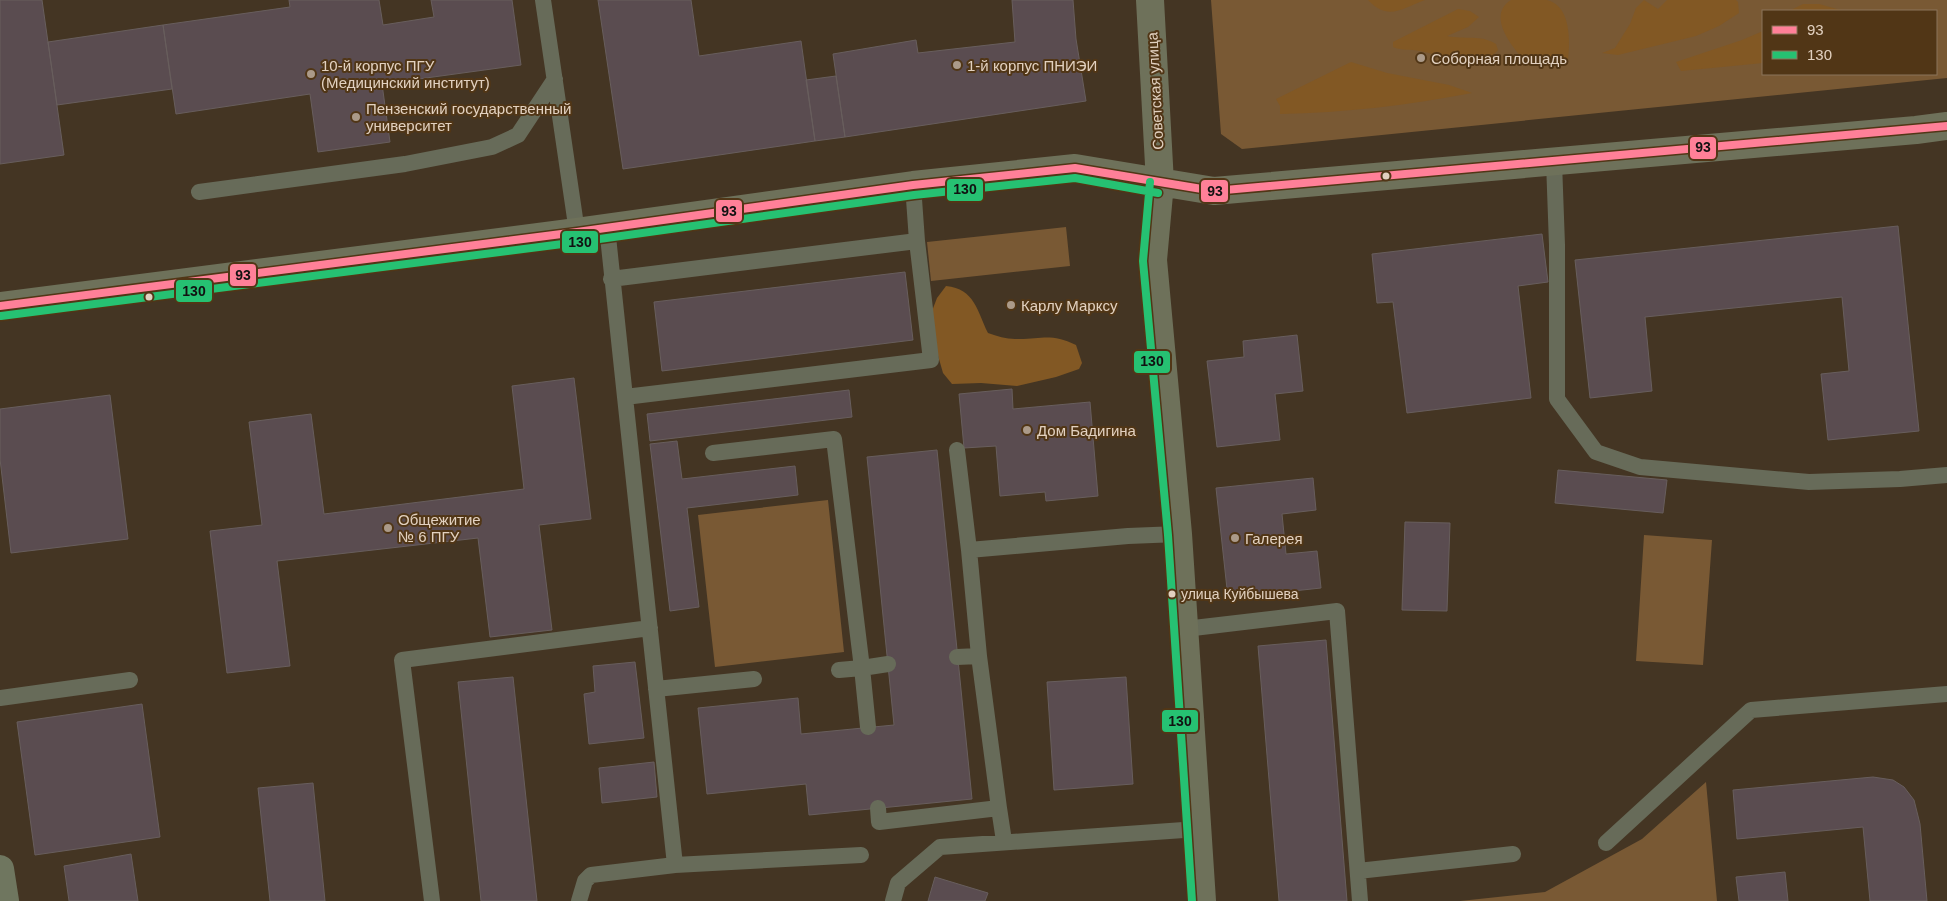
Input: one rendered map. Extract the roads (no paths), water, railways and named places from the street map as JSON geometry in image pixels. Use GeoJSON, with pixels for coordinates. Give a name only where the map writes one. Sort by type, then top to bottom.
{"type":"FeatureCollection","features":[{"type":"Feature","properties":{"kind":"main road","name":"Советская улица"},"geometry":{"type":"LineString","coordinates":[[1150,0],[1160,183]]}},
{"type":"Feature","properties":{"kind":"main road"},"geometry":{"type":"LineString","coordinates":[[0,306],[577,232],[913,186],[1075,168],[1214,192],[1947,126]]}},
{"type":"Feature","properties":{"kind":"main road"},"geometry":{"type":"LineString","coordinates":[[1160,183],[1153,260],[1178,534],[1202,901]]}},
{"type":"Feature","properties":{"kind":"street"},"geometry":{"type":"LineString","coordinates":[[0,869],[5,901]]}},
{"type":"Feature","properties":{"kind":"lane"},"geometry":{"type":"LineString","coordinates":[[542,0],[577,232]]}},
{"type":"Feature","properties":{"kind":"lane"},"geometry":{"type":"LineString","coordinates":[[199,192],[404,164],[492,146],[518,135],[555,79]]}},
{"type":"Feature","properties":{"kind":"lane"},"geometry":{"type":"LineString","coordinates":[[1554,162],[1557,245],[1557,399],[1596,452],[1640,467],[1809,482],[1900,479],[1947,475]]}},
{"type":"Feature","properties":{"kind":"lane"},"geometry":{"type":"LineString","coordinates":[[625,397],[931,360],[917,241],[913,186]]}},
{"type":"Feature","properties":{"kind":"lane"},"geometry":{"type":"LineString","coordinates":[[607,227],[611,279],[675,866]]}},
{"type":"Feature","properties":{"kind":"lane"},"geometry":{"type":"LineString","coordinates":[[611,279],[917,241]]}},
{"type":"Feature","properties":{"kind":"lane"},"geometry":{"type":"LineString","coordinates":[[712,453],[834,439],[868,727]]}},
{"type":"Feature","properties":{"kind":"lane"},"geometry":{"type":"LineString","coordinates":[[957,450],[979,656],[1004,841]]}},
{"type":"Feature","properties":{"kind":"lane"},"geometry":{"type":"LineString","coordinates":[[969,550],[1100,538],[1178,534]]}},
{"type":"Feature","properties":{"kind":"lane"},"geometry":{"type":"LineString","coordinates":[[1184,629],[1337,611],[1360,901]]}},
{"type":"Feature","properties":{"kind":"lane"},"geometry":{"type":"LineString","coordinates":[[432,901],[402,660],[650,628]]}},
{"type":"Feature","properties":{"kind":"lane"},"geometry":{"type":"LineString","coordinates":[[957,657],[979,656]]}},
{"type":"Feature","properties":{"kind":"lane"},"geometry":{"type":"LineString","coordinates":[[840,670],[888,664]]}},
{"type":"Feature","properties":{"kind":"lane"},"geometry":{"type":"LineString","coordinates":[[656,689],[754,679]]}},
{"type":"Feature","properties":{"kind":"lane"},"geometry":{"type":"LineString","coordinates":[[0,698],[130,680]]}},
{"type":"Feature","properties":{"kind":"lane"},"geometry":{"type":"LineString","coordinates":[[1606,843],[1751,710],[1947,694]]}},
{"type":"Feature","properties":{"kind":"lane"},"geometry":{"type":"LineString","coordinates":[[878,808],[879,822],[999,808]]}},
{"type":"Feature","properties":{"kind":"lane"},"geometry":{"type":"LineString","coordinates":[[893,901],[898,883],[940,846],[1198,830]]}},
{"type":"Feature","properties":{"kind":"lane"},"geometry":{"type":"LineString","coordinates":[[1358,871],[1513,854]]}},
{"type":"Feature","properties":{"kind":"lane"},"geometry":{"type":"LineString","coordinates":[[579,901],[585,881],[592,875],[675,866],[861,855]]}},
{"type":"Feature","properties":{"kind":"place","name":"Соборная площадь"},"geometry":{"type":"Point","coordinates":[1421,58]}},
{"type":"Feature","properties":{"kind":"place","name":"1-й корпус ПНИЭИ"},"geometry":{"type":"Point","coordinates":[957,65]}},
{"type":"Feature","properties":{"kind":"place","name":"10-й корпус ПГУ (Медицинский институт)"},"geometry":{"type":"Point","coordinates":[311,74]}},
{"type":"Feature","properties":{"kind":"place","name":"Пензенский государственный университет"},"geometry":{"type":"Point","coordinates":[356,117]}},
{"type":"Feature","properties":{"kind":"place","name":"Карлу Марксу"},"geometry":{"type":"Point","coordinates":[1011,305]}},
{"type":"Feature","properties":{"kind":"place","name":"Дом Бадигина"},"geometry":{"type":"Point","coordinates":[1027,430]}},
{"type":"Feature","properties":{"kind":"place","name":"Общежитие № 6 ПГУ"},"geometry":{"type":"Point","coordinates":[388,528]}},
{"type":"Feature","properties":{"kind":"place","name":"Галерея"},"geometry":{"type":"Point","coordinates":[1235,538]}},
{"type":"Feature","properties":{"kind":"place","name":"улица Куйбышева"},"geometry":{"type":"Point","coordinates":[1172,594]}}]}
